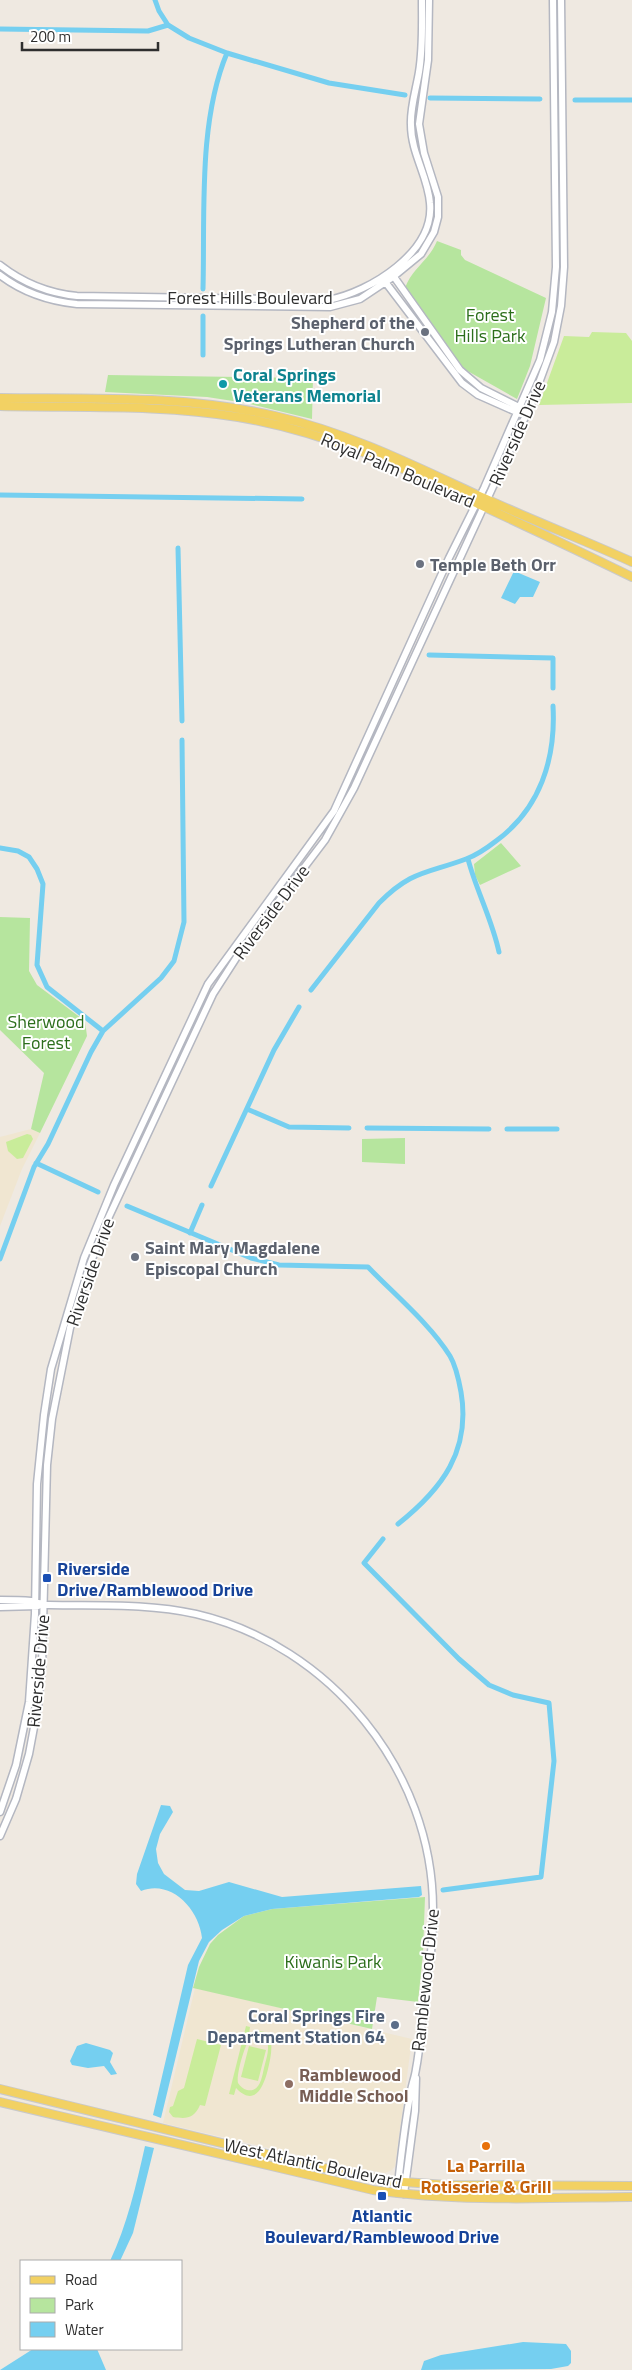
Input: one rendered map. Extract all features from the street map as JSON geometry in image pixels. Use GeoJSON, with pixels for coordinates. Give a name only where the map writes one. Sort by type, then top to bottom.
{"type":"FeatureCollection","features":[{"type":"Feature","properties":{"kind":"main road","name":"Royal Palm Boulevard"},"geometry":{"type":"LineString","coordinates":[[0,398],[136,400],[220,406],[275,416],[311,426],[364,443],[632,577]]}},
{"type":"Feature","properties":{"kind":"main road"},"geometry":{"type":"LineString","coordinates":[[117,408],[126,402],[136,400]]}},
{"type":"Feature","properties":{"kind":"main road","name":"Royal Palm Boulevard"},"geometry":{"type":"LineString","coordinates":[[0,406],[117,408],[199,412],[274,424],[362,451],[632,562]]}},
{"type":"Feature","properties":{"kind":"main road","name":"West Atlantic Boulevard"},"geometry":{"type":"LineString","coordinates":[[0,2089],[324,2168],[402,2182],[632,2186]]}},
{"type":"Feature","properties":{"kind":"main road","name":"West Atlantic Boulevard"},"geometry":{"type":"LineString","coordinates":[[0,2102],[346,2185],[400,2194],[461,2197],[632,2197]]}},
{"type":"Feature","properties":{"kind":"street","name":"Forest Hills Boulevard"},"geometry":{"type":"LineString","coordinates":[[0,265],[27,283],[60,294],[328,300],[342,297],[364,288],[410,256],[422,241],[430,218],[430,204],[412,137],[411,124],[422,53],[422,0]]}},
{"type":"Feature","properties":{"kind":"street","name":"Forest Hills Boulevard"},"geometry":{"type":"LineString","coordinates":[[0,276],[24,290],[65,302],[330,307],[360,300],[414,261],[428,244],[434,232],[438,207],[436,189],[420,136],[419,124],[428,60],[429,0]]}},
{"type":"Feature","properties":{"kind":"street","name":"Riverside Drive"},"geometry":{"type":"LineString","coordinates":[[0,1812],[16,1765],[29,1702],[37,1484],[51,1369],[75,1286],[98,1220],[183,1032],[208,984],[334,811],[449,558],[483,501],[540,360],[554,304],[556,267],[553,0]]}},
{"type":"Feature","properties":{"kind":"street","name":"Riverside Drive"},"geometry":{"type":"LineString","coordinates":[[0,1836],[16,1800],[33,1734],[40,1696],[47,1465],[56,1396],[72,1321],[89,1267],[103,1230],[213,994],[240,952],[305,868],[342,811],[483,501],[526,414],[548,362],[561,306],[564,267],[561,0]]}},
{"type":"Feature","properties":{"kind":"street"},"geometry":{"type":"LineString","coordinates":[[562,19],[553,29],[562,40]]}},
{"type":"Feature","properties":{"kind":"street"},"geometry":{"type":"LineString","coordinates":[[414,97],[422,99]]}},
{"type":"Feature","properties":{"kind":"street"},"geometry":{"type":"LineString","coordinates":[[422,241],[428,244]]}},
{"type":"Feature","properties":{"kind":"street"},"geometry":{"type":"LineString","coordinates":[[389,271],[460,370],[481,388],[521,406],[526,414]]}},
{"type":"Feature","properties":{"kind":"street"},"geometry":{"type":"LineString","coordinates":[[381,276],[462,383],[478,395],[517,414],[526,414]]}},
{"type":"Feature","properties":{"kind":"street"},"geometry":{"type":"LineString","coordinates":[[342,297],[343,305]]}},
{"type":"Feature","properties":{"kind":"street"},"geometry":{"type":"LineString","coordinates":[[214,298],[214,306]]}},
{"type":"Feature","properties":{"kind":"street","name":"Ramblewood Drive"},"geometry":{"type":"LineString","coordinates":[[0,1600],[34,1604]]}},
{"type":"Feature","properties":{"kind":"street","name":"Ramblewood Drive"},"geometry":{"type":"LineString","coordinates":[[0,1607],[34,1604],[146,1606],[196,1614],[223,1622],[265,1640],[298,1659],[346,1700],[371,1728],[390,1756],[414,1806],[422,1830],[431,1876],[434,1909],[416,2072],[408,2106],[400,2194]]}},
{"type":"Feature","properties":{"kind":"shaded area"},"geometry":{"type":"Polygon","coordinates":[[[31,1129],[40,1133],[22,1169],[0,1226],[0,1137],[31,1129]]]}},
{"type":"Feature","properties":{"kind":"shaded area","name":"Ramblewood Middle School"},"geometry":{"type":"Polygon","coordinates":[[[195,1988],[412,2039],[395,2166],[392,2170],[385,2173],[345,2166],[163,2123],[195,1988]]]}},
{"type":"Feature","properties":{"kind":"green space","name":"Forest Hills Park"},"geometry":{"type":"Polygon","coordinates":[[[437,241],[461,250],[461,255],[465,260],[546,298],[530,366],[517,399],[464,369],[405,288],[412,275],[437,241]]]}},
{"type":"Feature","properties":{"kind":"green space"},"geometry":{"type":"Polygon","coordinates":[[[592,332],[626,333],[632,341],[632,403],[539,405],[564,336],[589,337],[592,332]]]}},
{"type":"Feature","properties":{"kind":"green space"},"geometry":{"type":"Polygon","coordinates":[[[108,375],[313,378],[312,419],[246,403],[207,397],[105,392],[108,375]]]}},
{"type":"Feature","properties":{"kind":"green space"},"geometry":{"type":"Polygon","coordinates":[[[501,843],[521,866],[480,885],[475,875],[474,864],[501,843]]]}},
{"type":"Feature","properties":{"kind":"green space","name":"Sherwood Forest"},"geometry":{"type":"Polygon","coordinates":[[[0,917],[30,918],[29,971],[37,985],[85,1021],[87,1036],[40,1133],[31,1129],[44,1073],[0,1030],[0,917]]]}},
{"type":"Feature","properties":{"kind":"green space"},"geometry":{"type":"Polygon","coordinates":[[[27,1134],[31,1135],[33,1139],[23,1158],[17,1159],[8,1151],[6,1142],[27,1134]]]}},
{"type":"Feature","properties":{"kind":"green space"},"geometry":{"type":"Polygon","coordinates":[[[405,1138],[405,1164],[362,1162],[362,1139],[405,1138]]]}},
{"type":"Feature","properties":{"kind":"green space","name":"Kiwanis Park"},"geometry":{"type":"Polygon","coordinates":[[[425,1897],[423,1953],[418,2002],[377,1997],[372,2029],[193,1988],[199,1967],[210,1944],[218,1935],[244,1916],[272,1909],[425,1897]]]}},
{"type":"Feature","properties":{"kind":"green space"},"geometry":{"type":"Polygon","coordinates":[[[246,2026],[250,2027],[249,2034],[258,2031],[265,2032],[271,2041],[271,2055],[261,2088],[258,2092],[248,2096],[236,2088],[234,2095],[229,2094],[246,2026]],[[260,2036],[251,2037],[246,2046],[238,2083],[246,2090],[255,2089],[260,2084],[268,2048],[267,2041],[260,2036]]]}},
{"type":"Feature","properties":{"kind":"green space"},"geometry":{"type":"Polygon","coordinates":[[[197,2039],[221,2045],[205,2106],[200,2105],[198,2110],[189,2117],[173,2117],[169,2112],[170,2107],[173,2106],[178,2091],[184,2088],[197,2039]]]}},
{"type":"Feature","properties":{"kind":"green space"},"geometry":{"type":"Polygon","coordinates":[[[249,2046],[266,2050],[258,2081],[241,2077],[249,2046]]]}},
{"type":"Feature","properties":{"kind":"water"},"geometry":{"type":"Polygon","coordinates":[[[514,571],[540,582],[533,597],[520,597],[515,604],[501,598],[514,571]]]}},
{"type":"Feature","properties":{"kind":"water"},"geometry":{"type":"Polygon","coordinates":[[[161,1805],[170,1806],[173,1812],[160,1834],[156,1849],[158,1863],[164,1874],[185,1890],[199,1891],[229,1882],[282,1897],[421,1886],[422,1895],[419,1897],[272,1909],[244,1916],[222,1930],[209,1942],[199,1961],[161,2118],[153,2115],[188,1965],[202,1938],[200,1927],[195,1917],[182,1899],[163,1889],[152,1888],[141,1891],[136,1884],[137,1874],[161,1805]]]}},
{"type":"Feature","properties":{"kind":"water"},"geometry":{"type":"Polygon","coordinates":[[[86,2043],[110,2050],[113,2053],[110,2062],[117,2074],[111,2075],[104,2066],[88,2068],[72,2065],[70,2061],[77,2046],[86,2043]]]}},
{"type":"Feature","properties":{"kind":"water"},"geometry":{"type":"Polygon","coordinates":[[[145,2146],[154,2148],[133,2233],[120,2260],[110,2260],[126,2219],[145,2146]]]}},
{"type":"Feature","properties":{"kind":"water"},"geometry":{"type":"Polygon","coordinates":[[[523,2342],[566,2344],[571,2351],[571,2363],[568,2366],[551,2369],[421,2370],[424,2361],[441,2355],[523,2342]]]}},
{"type":"Feature","properties":{"kind":"water"},"geometry":{"type":"Polygon","coordinates":[[[31,2350],[97,2350],[106,2370],[0,2370],[31,2350]]]}},
{"type":"Feature","properties":{"kind":"waterway"},"geometry":{"type":"LineString","coordinates":[[155,0],[159,11],[168,25],[189,38],[227,53],[329,83],[405,95]]}},
{"type":"Feature","properties":{"kind":"waterway"},"geometry":{"type":"LineString","coordinates":[[0,29],[148,31],[168,25]]}},
{"type":"Feature","properties":{"kind":"waterway"},"geometry":{"type":"LineString","coordinates":[[203,289],[207,138],[211,108],[227,53]]}},
{"type":"Feature","properties":{"kind":"waterway"},"geometry":{"type":"LineString","coordinates":[[430,98],[540,99]]}},
{"type":"Feature","properties":{"kind":"waterway"},"geometry":{"type":"LineString","coordinates":[[575,100],[632,100]]}},
{"type":"Feature","properties":{"kind":"waterway"},"geometry":{"type":"LineString","coordinates":[[203,316],[203,355]]}},
{"type":"Feature","properties":{"kind":"waterway"},"geometry":{"type":"LineString","coordinates":[[0,495],[302,499]]}},
{"type":"Feature","properties":{"kind":"waterway"},"geometry":{"type":"LineString","coordinates":[[178,548],[182,721]]}},
{"type":"Feature","properties":{"kind":"waterway"},"geometry":{"type":"LineString","coordinates":[[429,655],[553,658],[553,688]]}},
{"type":"Feature","properties":{"kind":"waterway"},"geometry":{"type":"LineString","coordinates":[[311,990],[379,903],[391,892],[401,884],[420,874],[466,859],[478,853],[493,844],[524,814],[534,798],[548,764],[552,745],[553,706]]}},
{"type":"Feature","properties":{"kind":"waterway"},"geometry":{"type":"LineString","coordinates":[[0,1259],[34,1167],[48,1144],[91,1052],[103,1031],[161,978],[174,961],[184,922],[182,740]]}},
{"type":"Feature","properties":{"kind":"waterway"},"geometry":{"type":"LineString","coordinates":[[0,848],[18,851],[29,857],[37,869],[43,884],[37,965],[47,987],[103,1031]]}},
{"type":"Feature","properties":{"kind":"waterway"},"geometry":{"type":"LineString","coordinates":[[468,859],[499,952]]}},
{"type":"Feature","properties":{"kind":"waterway"},"geometry":{"type":"LineString","coordinates":[[211,1186],[274,1050],[299,1007]]}},
{"type":"Feature","properties":{"kind":"waterway"},"geometry":{"type":"LineString","coordinates":[[247,1109],[289,1127],[349,1128]]}},
{"type":"Feature","properties":{"kind":"waterway"},"geometry":{"type":"LineString","coordinates":[[367,1128],[489,1129]]}},
{"type":"Feature","properties":{"kind":"waterway"},"geometry":{"type":"LineString","coordinates":[[507,1129],[557,1129]]}},
{"type":"Feature","properties":{"kind":"waterway"},"geometry":{"type":"LineString","coordinates":[[36,1163],[98,1192]]}},
{"type":"Feature","properties":{"kind":"waterway"},"geometry":{"type":"LineString","coordinates":[[190,1233],[202,1205]]}},
{"type":"Feature","properties":{"kind":"waterway"},"geometry":{"type":"LineString","coordinates":[[127,1206],[251,1258],[279,1265],[368,1267],[432,1332],[450,1356],[457,1374],[463,1413],[462,1433],[450,1467],[440,1482],[428,1497],[398,1524]]}},
{"type":"Feature","properties":{"kind":"waterway"},"geometry":{"type":"LineString","coordinates":[[383,1539],[364,1563],[459,1659],[489,1685],[513,1695],[549,1703],[554,1761],[541,1877],[443,1890]]}},
{"type":"Feature","properties":{"kind":"place","name":"Shepherd of the Springs Lutheran Church"},"geometry":{"type":"Point","coordinates":[425,332]}},
{"type":"Feature","properties":{"kind":"place","name":"Coral Springs Veterans Memorial"},"geometry":{"type":"Point","coordinates":[223,384]}},
{"type":"Feature","properties":{"kind":"place","name":"Temple Beth Orr"},"geometry":{"type":"Point","coordinates":[420,564]}},
{"type":"Feature","properties":{"kind":"place","name":"Saint Mary Magdalene Episcopal Church"},"geometry":{"type":"Point","coordinates":[135,1257]}},
{"type":"Feature","properties":{"kind":"place","name":"Riverside Drive/Ramblewood Drive"},"geometry":{"type":"Point","coordinates":[47,1578]}},
{"type":"Feature","properties":{"kind":"place","name":"Coral Springs Fire Department Station 64"},"geometry":{"type":"Point","coordinates":[395,2025]}},
{"type":"Feature","properties":{"kind":"place","name":"Ramblewood Middle School"},"geometry":{"type":"Point","coordinates":[289,2084]}},
{"type":"Feature","properties":{"kind":"place","name":"La Parrilla Rotisserie & Grill"},"geometry":{"type":"Point","coordinates":[486,2146]}},
{"type":"Feature","properties":{"kind":"place","name":"Atlantic Boulevard/Ramblewood Drive"},"geometry":{"type":"Point","coordinates":[382,2196]}}]}
